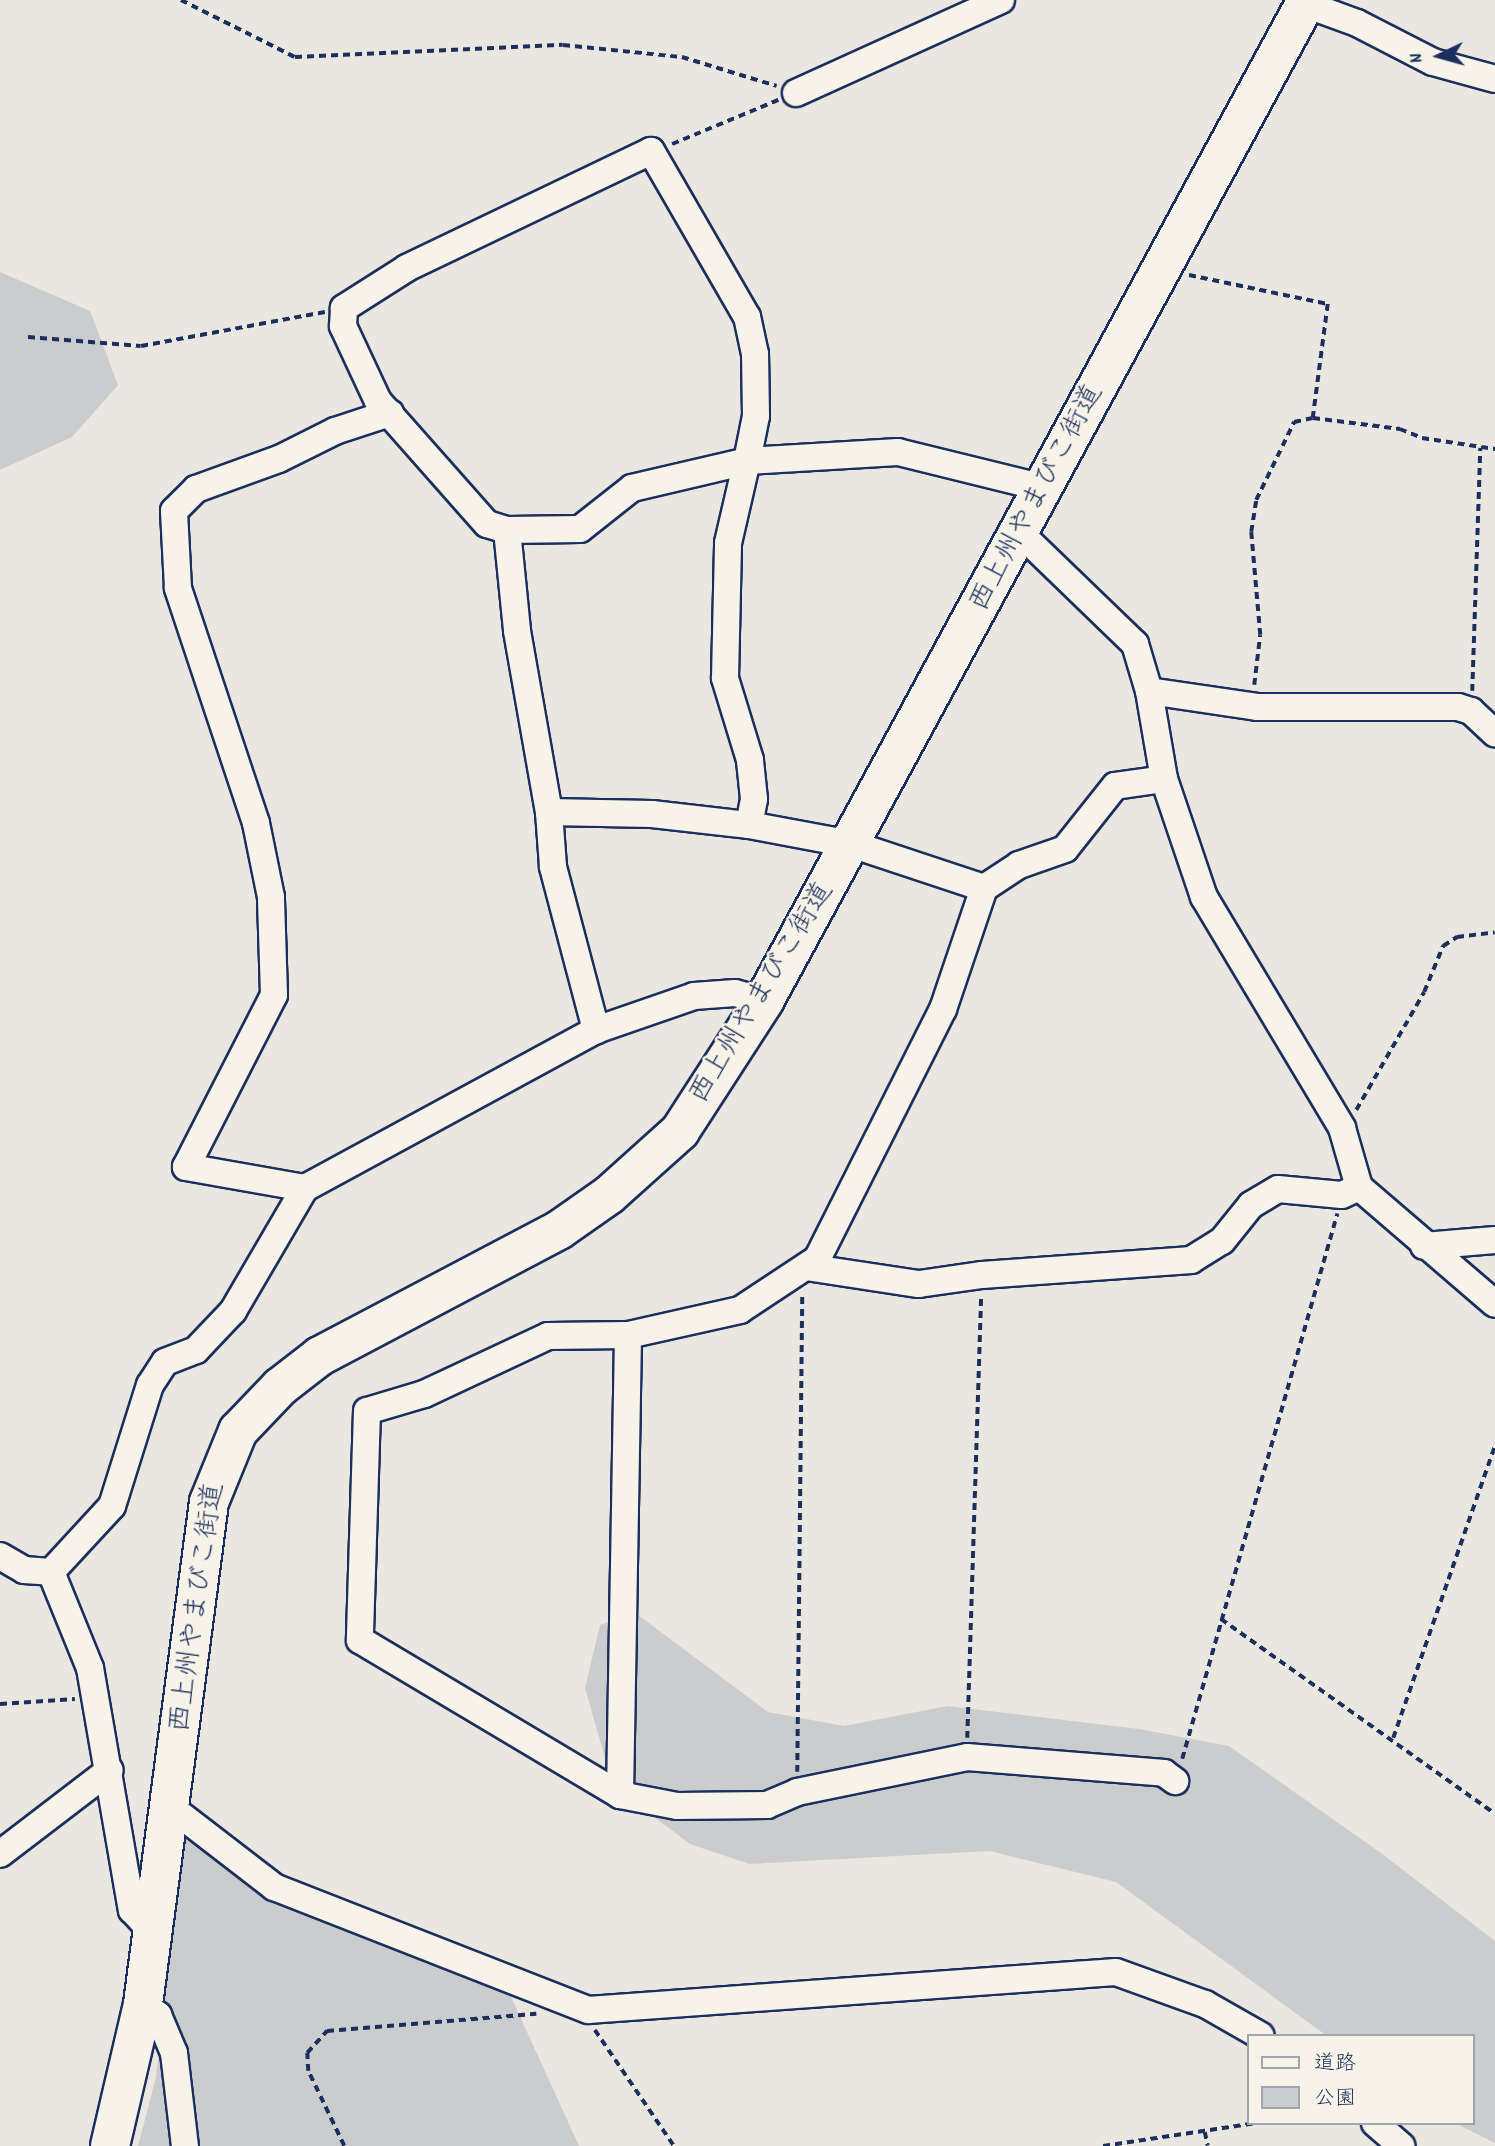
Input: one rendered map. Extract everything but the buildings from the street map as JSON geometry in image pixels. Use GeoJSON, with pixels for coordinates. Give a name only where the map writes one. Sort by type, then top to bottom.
{"type":"FeatureCollection","features":[{"type":"Feature","properties":{"kind":"highway","name":"西上州やまびこ街道"},"geometry":{"type":"LineString","coordinates":[[110,2146],[143,2004],[150,1929],[209,1502],[238,1431],[280,1387],[320,1356],[559,1230],[609,1195],[680,1131],[764,1001],[1045,488],[1306,2]]}},
{"type":"Feature","properties":{"kind":"street"},"geometry":{"type":"LineString","coordinates":[[796,93],[1002,0]]}},
{"type":"Feature","properties":{"kind":"street"},"geometry":{"type":"LineString","coordinates":[[1306,2],[1357,23],[1433,62],[1495,79]]}},
{"type":"Feature","properties":{"kind":"street"},"geometry":{"type":"LineString","coordinates":[[750,825],[754,799],[750,760],[725,678],[728,543],[747,461],[756,404],[755,354],[747,317],[651,151],[407,268],[344,308],[343,326],[378,401],[487,524],[507,530],[580,529],[632,488],[747,461],[898,452],[1045,488]]}},
{"type":"Feature","properties":{"kind":"street"},"geometry":{"type":"LineString","coordinates":[[305,1188],[186,1167],[274,995],[271,897],[256,823],[177,588],[174,511],[196,489],[279,459],[335,431],[390,413]]}},
{"type":"Feature","properties":{"kind":"street"},"geometry":{"type":"LineString","coordinates":[[507,530],[517,631],[549,812],[553,867],[596,1030]]}},
{"type":"Feature","properties":{"kind":"street"},"geometry":{"type":"LineString","coordinates":[[1020,533],[1135,644],[1149,691],[1164,779],[1204,897],[1342,1128],[1351,1191]]}},
{"type":"Feature","properties":{"kind":"street"},"geometry":{"type":"LineString","coordinates":[[1149,691],[1251,706],[1458,707],[1471,711],[1495,733]]}},
{"type":"Feature","properties":{"kind":"street"},"geometry":{"type":"LineString","coordinates":[[1164,779],[1115,786],[1065,849],[1019,865],[985,888],[943,1009],[817,1259],[740,1310],[628,1335],[548,1336],[424,1394],[367,1411],[360,1640],[620,1795],[677,1806],[767,1805],[797,1792],[967,1757],[1164,1773],[1175,1781]]}},
{"type":"Feature","properties":{"kind":"street"},"geometry":{"type":"LineString","coordinates":[[549,812],[652,814],[750,825],[851,844],[985,888]]}},
{"type":"Feature","properties":{"kind":"street"},"geometry":{"type":"LineString","coordinates":[[51,1572],[112,1507],[150,1385],[165,1362],[196,1350],[233,1311],[305,1188],[596,1030],[694,996],[735,993],[764,1001]]}},
{"type":"Feature","properties":{"kind":"street"},"geometry":{"type":"LineString","coordinates":[[806,1267],[919,1284],[982,1275],[1191,1260],[1222,1241],[1251,1205],[1278,1189],[1351,1191],[1495,1304]]}},
{"type":"Feature","properties":{"kind":"street"},"geometry":{"type":"LineString","coordinates":[[1424,1246],[1495,1240]]}},
{"type":"Feature","properties":{"kind":"street"},"geometry":{"type":"LineString","coordinates":[[620,1795],[628,1335]]}},
{"type":"Feature","properties":{"kind":"street"},"geometry":{"type":"LineString","coordinates":[[0,1556],[24,1570],[51,1572]]}},
{"type":"Feature","properties":{"kind":"street"},"geometry":{"type":"LineString","coordinates":[[51,1572],[90,1668],[101,1749],[110,1770],[132,1910],[150,1929]]}},
{"type":"Feature","properties":{"kind":"street"},"geometry":{"type":"LineString","coordinates":[[0,1854],[110,1770]]}},
{"type":"Feature","properties":{"kind":"street"},"geometry":{"type":"LineString","coordinates":[[169,1806],[274,1887],[588,2010],[1115,1972],[1205,2004],[1258,2034]]}},
{"type":"Feature","properties":{"kind":"street"},"geometry":{"type":"LineString","coordinates":[[143,2004],[158,2015],[174,2053],[185,2146]]}},
{"type":"Feature","properties":{"kind":"street"},"geometry":{"type":"LineString","coordinates":[[1378,2125],[1401,2146]]}},
{"type":"Feature","properties":{"kind":"path"},"geometry":{"type":"LineString","coordinates":[[181,0],[295,57],[563,45],[650,51],[796,93]]}},
{"type":"Feature","properties":{"kind":"path"},"geometry":{"type":"LineString","coordinates":[[651,151],[796,93]]}},
{"type":"Feature","properties":{"kind":"path"},"geometry":{"type":"LineString","coordinates":[[1163,268],[1328,304],[1313,418]]}},
{"type":"Feature","properties":{"kind":"path"},"geometry":{"type":"LineString","coordinates":[[28,337],[141,345],[344,308]]}},
{"type":"Feature","properties":{"kind":"path"},"geometry":{"type":"LineString","coordinates":[[1251,706],[1260,635],[1251,532],[1256,500],[1294,422],[1313,418],[1400,429],[1422,438],[1495,449]]}},
{"type":"Feature","properties":{"kind":"path"},"geometry":{"type":"LineString","coordinates":[[1471,711],[1479,448]]}},
{"type":"Feature","properties":{"kind":"path"},"geometry":{"type":"LineString","coordinates":[[1342,1128],[1377,1079],[1443,946],[1457,937],[1495,932]]}},
{"type":"Feature","properties":{"kind":"path"},"geometry":{"type":"LineString","coordinates":[[1175,1781],[1221,1619],[1351,1191]]}},
{"type":"Feature","properties":{"kind":"path"},"geometry":{"type":"LineString","coordinates":[[797,1792],[800,1308],[806,1267]]}},
{"type":"Feature","properties":{"kind":"path"},"geometry":{"type":"LineString","coordinates":[[967,1757],[982,1275]]}},
{"type":"Feature","properties":{"kind":"path"},"geometry":{"type":"LineString","coordinates":[[1393,1738],[1495,1445]]}},
{"type":"Feature","properties":{"kind":"path"},"geometry":{"type":"LineString","coordinates":[[1221,1619],[1393,1738],[1495,1814]]}},
{"type":"Feature","properties":{"kind":"path"},"geometry":{"type":"LineString","coordinates":[[0,1704],[94,1698]]}},
{"type":"Feature","properties":{"kind":"path"},"geometry":{"type":"LineString","coordinates":[[588,2010],[582,2011],[674,2146]]}},
{"type":"Feature","properties":{"kind":"path"},"geometry":{"type":"LineString","coordinates":[[344,2146],[309,2071],[307,2053],[327,2031],[541,2013]]}},
{"type":"Feature","properties":{"kind":"path"},"geometry":{"type":"LineString","coordinates":[[1102,2146],[1246,2125]]}},
{"type":"Feature","properties":{"kind":"path"},"geometry":{"type":"LineString","coordinates":[[1205,2132],[1208,2146]]}},
{"type":"Feature","properties":{"kind":"green space"},"geometry":{"type":"Polygon","coordinates":[[[0,272],[90,311],[118,385],[72,437],[0,470],[0,272]]]}},
{"type":"Feature","properties":{"kind":"green space"},"geometry":{"type":"Polygon","coordinates":[[[634,1612],[768,1712],[844,1726],[948,1706],[1139,1729],[1229,1746],[1381,1853],[1495,1941],[1495,2143],[1459,2125],[1474,2125],[1474,2034],[1324,2034],[1116,1882],[990,1851],[749,1864],[690,1844],[613,1786],[585,1688],[600,1625],[634,1612]]]}},
{"type":"Feature","properties":{"kind":"green space"},"geometry":{"type":"Polygon","coordinates":[[[176,1825],[507,1988],[579,2146],[192,2146],[152,1994],[176,1825]]]}},
{"type":"Feature","properties":{"kind":"green space"},"geometry":{"type":"Polygon","coordinates":[[[161,2037],[179,2146],[138,2146],[156,2077],[161,2037]]]}}]}
